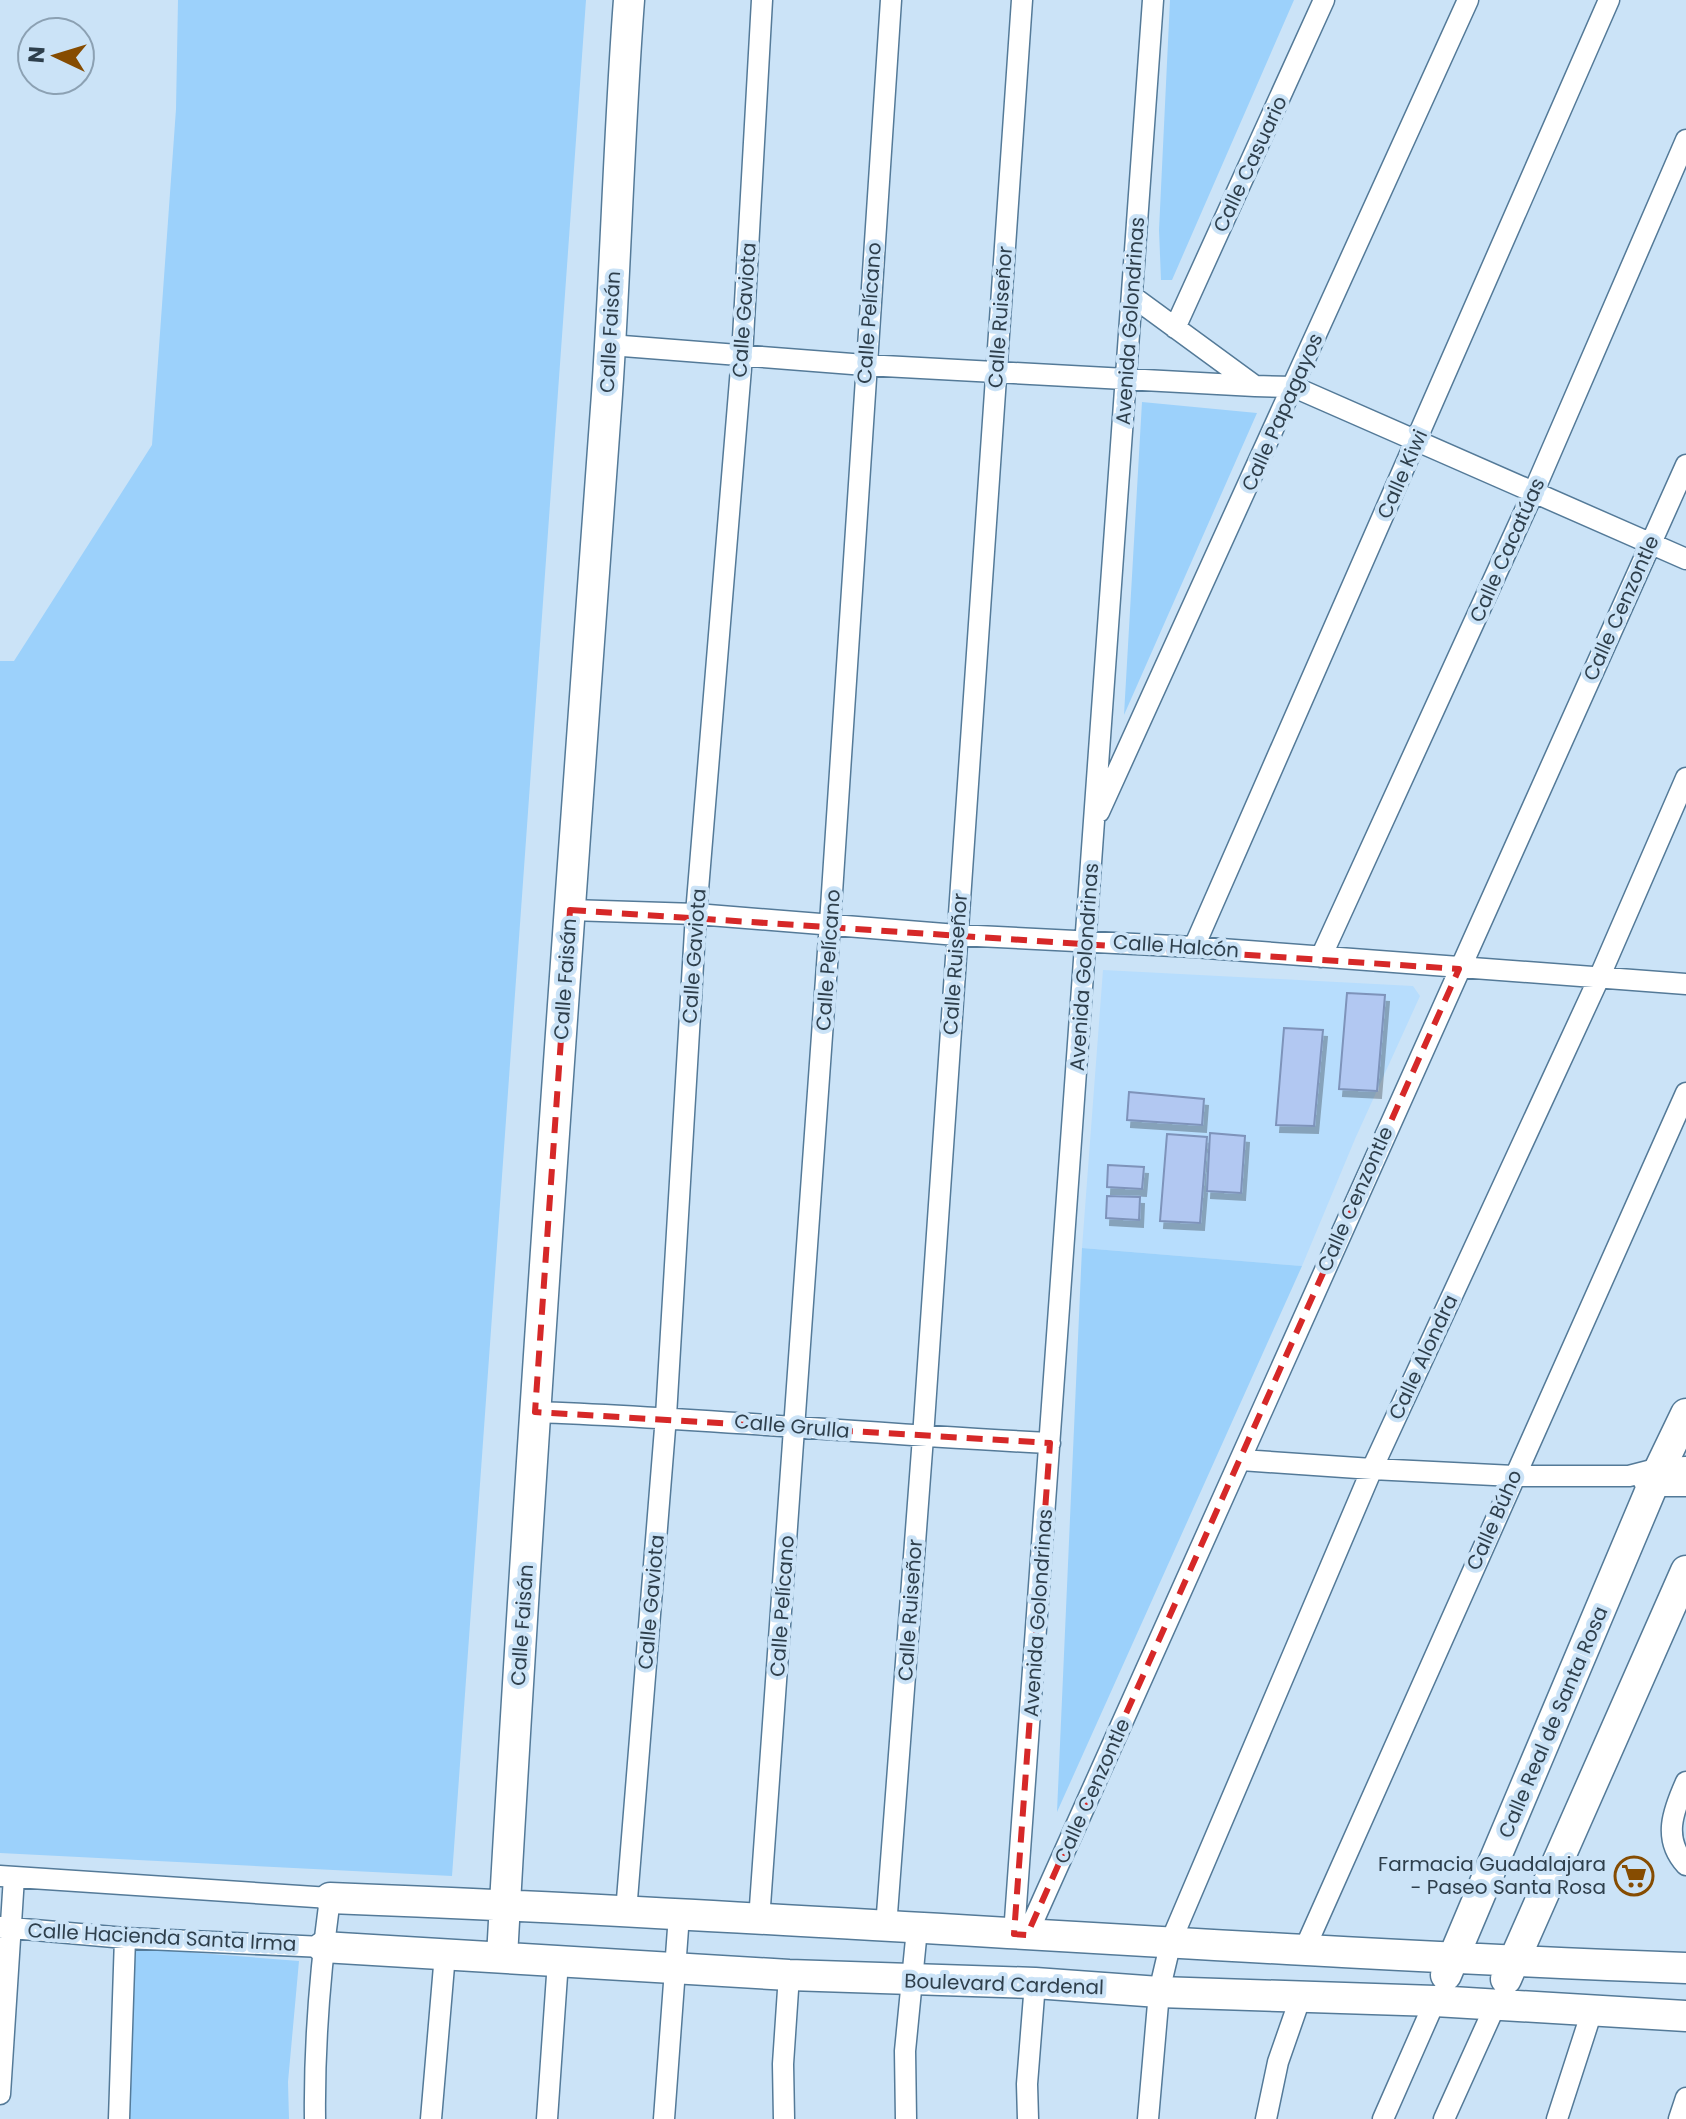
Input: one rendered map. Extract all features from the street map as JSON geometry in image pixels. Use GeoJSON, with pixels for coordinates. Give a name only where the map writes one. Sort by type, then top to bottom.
{"type":"FeatureCollection","features":[{"type":"Feature","properties":{"kind":"street","name":"Calle Faisán"},"geometry":{"type":"LineString","coordinates":[[502,1957],[535,1412],[610,345],[629,0]]}},
{"type":"Feature","properties":{"kind":"street","name":"Calle Gaviota"},"geometry":{"type":"LineString","coordinates":[[626,1912],[666,1416],[696,914],[742,356],[762,0]]}},
{"type":"Feature","properties":{"kind":"street","name":"Calle Pelícano"},"geometry":{"type":"LineString","coordinates":[[759,1920],[796,1426],[891,0]]}},
{"type":"Feature","properties":{"kind":"street","name":"Calle Ruiseñor"},"geometry":{"type":"LineString","coordinates":[[886,1927],[923,1437],[1022,0]]}},
{"type":"Feature","properties":{"kind":"street","name":"Avenida Golondrinas"},"geometry":{"type":"LineString","coordinates":[[1021,1934],[1050,1443],[1153,0]]}},
{"type":"Feature","properties":{"kind":"street","name":"Calle Casuario"},"geometry":{"type":"LineString","coordinates":[[1175,328],[1324,0]]}},
{"type":"Feature","properties":{"kind":"street","name":"Calle Papagayos"},"geometry":{"type":"LineString","coordinates":[[1094,823],[1468,0]]}},
{"type":"Feature","properties":{"kind":"street","name":"Calle Kiwi"},"geometry":{"type":"LineString","coordinates":[[1194,947],[1609,0]]}},
{"type":"Feature","properties":{"kind":"street","name":"Calle Cacatúas"},"geometry":{"type":"LineString","coordinates":[[1321,957],[1534,491],[1686,140]]}},
{"type":"Feature","properties":{"kind":"street"},"geometry":{"type":"LineString","coordinates":[[1132,296],[1255,386]]}},
{"type":"Feature","properties":{"kind":"street"},"geometry":{"type":"LineString","coordinates":[[610,345],[865,365],[1294,387],[1686,559]]}},
{"type":"Feature","properties":{"kind":"street","name":"Calle Cenzontle"},"geometry":{"type":"LineString","coordinates":[[1021,1934],[1241,1460],[1686,465]]}},
{"type":"Feature","properties":{"kind":"street","name":"Calle Alondra"},"geometry":{"type":"LineString","coordinates":[[1148,2119],[1159,1992],[1171,1941],[1372,1469],[1599,978],[1686,778]]}},
{"type":"Feature","properties":{"kind":"street","name":"Calle Halcón"},"geometry":{"type":"LineString","coordinates":[[570,910],[696,914],[957,935],[1194,947],[1686,984]]}},
{"type":"Feature","properties":{"kind":"street","name":"Calle Búho"},"geometry":{"type":"LineString","coordinates":[[1305,1948],[1686,1093]]}},
{"type":"Feature","properties":{"kind":"street","name":"Calle Grulla"},"geometry":{"type":"LineString","coordinates":[[535,1412],[666,1416],[923,1437],[1050,1443]]}},
{"type":"Feature","properties":{"kind":"street","name":"Calle Real de Santa Rosa"},"geometry":{"type":"LineString","coordinates":[[1383,2119],[1657,1474],[1686,1414]]}},
{"type":"Feature","properties":{"kind":"street"},"geometry":{"type":"LineString","coordinates":[[1241,1460],[1514,1476],[1657,1474],[1686,1486]]}},
{"type":"Feature","properties":{"kind":"street"},"geometry":{"type":"LineString","coordinates":[[1444,2119],[1686,1571]]}},
{"type":"Feature","properties":{"kind":"street"},"geometry":{"type":"LineString","coordinates":[[1685,1865],[1672,1842],[1670,1827],[1673,1811],[1686,1782]]}},
{"type":"Feature","properties":{"kind":"street"},"geometry":{"type":"LineString","coordinates":[[0,2094],[7,1877],[330,1898],[1686,1968]]}},
{"type":"Feature","properties":{"kind":"street"},"geometry":{"type":"LineString","coordinates":[[315,2119],[314,2063],[330,1898]]}},
{"type":"Feature","properties":{"kind":"street"},"geometry":{"type":"LineString","coordinates":[[664,2119],[679,1915]]}},
{"type":"Feature","properties":{"kind":"street","name":"Calle Hacienda Santa Irma"},"geometry":{"type":"LineString","coordinates":[[5,1928],[125,1938],[323,1947]]}},
{"type":"Feature","properties":{"kind":"street"},"geometry":{"type":"LineString","coordinates":[[906,2119],[905,2051],[917,1929]]}},
{"type":"Feature","properties":{"kind":"street"},"geometry":{"type":"LineString","coordinates":[[119,2119],[125,1938]]}},
{"type":"Feature","properties":{"kind":"street","name":"Boulevard Cardenal"},"geometry":{"type":"LineString","coordinates":[[323,1947],[789,1975],[1435,2001],[1686,2016]]}},
{"type":"Feature","properties":{"kind":"street"},"geometry":{"type":"LineString","coordinates":[[431,2119],[445,1954]]}},
{"type":"Feature","properties":{"kind":"street"},"geometry":{"type":"LineString","coordinates":[[547,2119],[558,1961]]}},
{"type":"Feature","properties":{"kind":"street"},"geometry":{"type":"LineString","coordinates":[[784,2119],[783,2064],[789,1975]]}},
{"type":"Feature","properties":{"kind":"street"},"geometry":{"type":"LineString","coordinates":[[1028,2119],[1027,2084],[1035,1983]]}},
{"type":"Feature","properties":{"kind":"street"},"geometry":{"type":"LineString","coordinates":[[1266,2119],[1278,2062],[1301,1996]]}},
{"type":"Feature","properties":{"kind":"street"},"geometry":{"type":"LineString","coordinates":[[1557,2119],[1592,2011]]}},
{"type":"Feature","properties":{"kind":"street"},"geometry":{"type":"LineString","coordinates":[[1679,2119],[1686,2098]]}},
{"type":"Feature","properties":{"kind":"highlighted area"},"geometry":{"type":"Polygon","coordinates":[[[570,910],[1459,969],[1027,1935],[1014,1934],[1050,1443],[535,1412],[570,910]]]}},
{"type":"Feature","properties":{"kind":"shaded area"},"geometry":{"type":"Polygon","coordinates":[[[178,0],[586,0],[452,1876],[0,1853],[0,661],[14,661],[152,445],[176,109],[178,0]]]}},
{"type":"Feature","properties":{"kind":"shaded area"},"geometry":{"type":"Polygon","coordinates":[[[1170,0],[1294,0],[1172,280],[1161,280],[1159,230],[1170,0]]]}},
{"type":"Feature","properties":{"kind":"shaded area"},"geometry":{"type":"Polygon","coordinates":[[[1142,402],[1257,413],[1124,715],[1142,402]]]}},
{"type":"Feature","properties":{"kind":"shaded area"},"geometry":{"type":"Polygon","coordinates":[[[1103,970],[1413,986],[1420,996],[1302,1266],[1082,1248],[1103,970]]]}},
{"type":"Feature","properties":{"kind":"shaded area"},"geometry":{"type":"Polygon","coordinates":[[[1082,1248],[1302,1266],[1057,1812],[1082,1248]]]}},
{"type":"Feature","properties":{"kind":"shaded area"},"geometry":{"type":"Polygon","coordinates":[[[135,1948],[299,1961],[288,2082],[289,2119],[127,2119],[135,1948]]]}},
{"type":"Feature","properties":{"kind":"building"},"geometry":{"type":"Polygon","coordinates":[[[1347,993],[1385,995],[1377,1091],[1339,1089],[1347,993]]]}},
{"type":"Feature","properties":{"kind":"building"},"geometry":{"type":"Polygon","coordinates":[[[1284,1028],[1323,1030],[1314,1126],[1276,1125],[1284,1028]]]}},
{"type":"Feature","properties":{"kind":"building"},"geometry":{"type":"Polygon","coordinates":[[[1129,1092],[1204,1099],[1202,1125],[1127,1120],[1129,1092]]]}},
{"type":"Feature","properties":{"kind":"building"},"geometry":{"type":"Polygon","coordinates":[[[1210,1133],[1245,1136],[1241,1193],[1207,1191],[1210,1133]]]}},
{"type":"Feature","properties":{"kind":"building"},"geometry":{"type":"Polygon","coordinates":[[[1167,1134],[1207,1137],[1200,1223],[1160,1221],[1167,1134]]]}},
{"type":"Feature","properties":{"kind":"building"},"geometry":{"type":"Polygon","coordinates":[[[1108,1165],[1144,1167],[1142,1189],[1107,1187],[1108,1165]]]}},
{"type":"Feature","properties":{"kind":"building"},"geometry":{"type":"Polygon","coordinates":[[[1107,1196],[1140,1197],[1139,1220],[1106,1218],[1107,1196]]]}},
{"type":"Feature","properties":{"kind":"place","name":"Farmacia Guadalajara - Paseo Santa Rosa"},"geometry":{"type":"Point","coordinates":[1634,1876]}}]}
